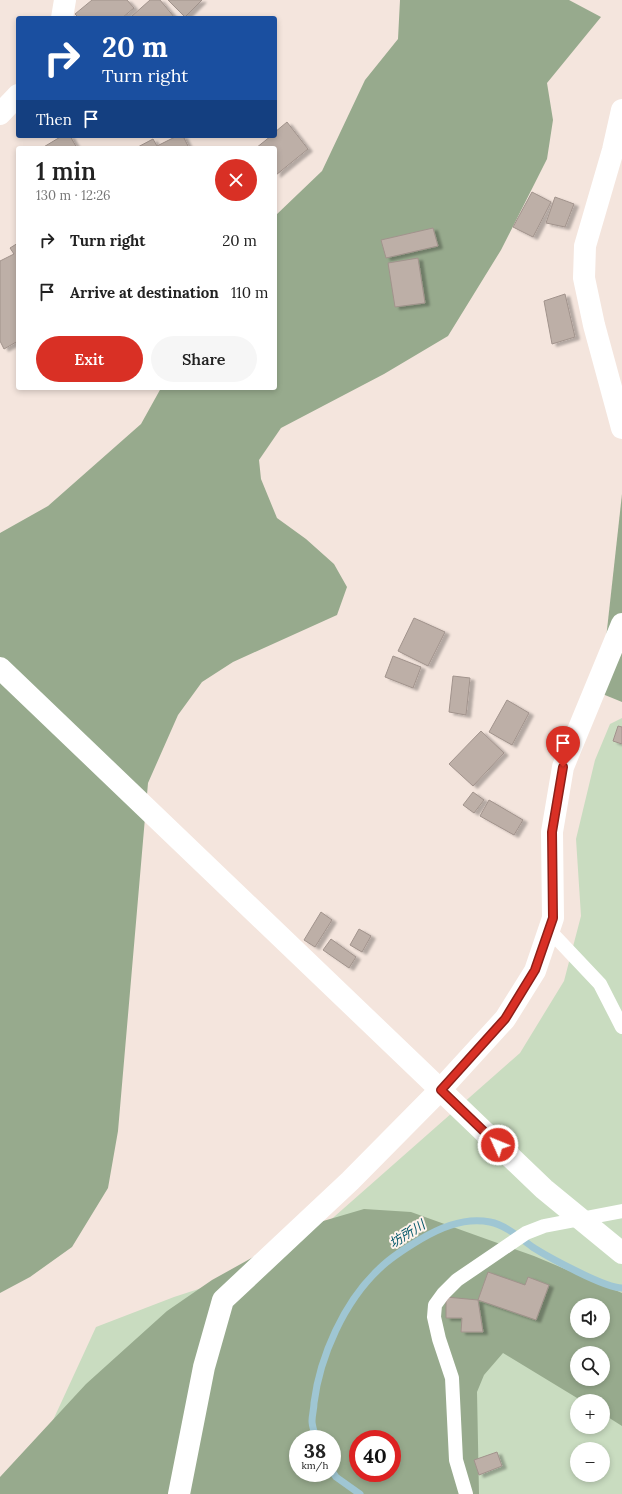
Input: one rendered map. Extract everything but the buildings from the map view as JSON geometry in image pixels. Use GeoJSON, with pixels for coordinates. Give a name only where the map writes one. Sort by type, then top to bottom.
{"type":"FeatureCollection","features":[{"type":"Feature","properties":{"kind":"street"},"geometry":{"type":"LineString","coordinates":[[62,16],[65,0]]}},
{"type":"Feature","properties":{"kind":"street"},"geometry":{"type":"LineString","coordinates":[[0,114],[16,97]]}},
{"type":"Feature","properties":{"kind":"street"},"geometry":{"type":"LineString","coordinates":[[622,110],[613,150],[585,246],[584,278],[594,325],[622,428]]}},
{"type":"Feature","properties":{"kind":"street"},"geometry":{"type":"LineString","coordinates":[[179,1494],[204,1367],[223,1300],[350,1181],[441,1090],[505,1019],[535,970],[553,918],[552,832],[563,767],[622,624]]}},
{"type":"Feature","properties":{"kind":"street"},"geometry":{"type":"LineString","coordinates":[[0,668],[544,1189],[622,1253]]}},
{"type":"Feature","properties":{"kind":"lane"},"geometry":{"type":"LineString","coordinates":[[549,930],[600,984],[622,1027]]}},
{"type":"Feature","properties":{"kind":"lane"},"geometry":{"type":"LineString","coordinates":[[466,1494],[456,1460],[452,1378],[439,1339],[434,1317],[435,1305],[443,1294],[457,1280],[526,1233],[544,1226],[622,1211]]}},
{"type":"Feature","properties":{"kind":"green space"},"geometry":{"type":"Polygon","coordinates":[[[400,0],[569,0],[601,17],[547,83],[553,120],[547,159],[501,250],[448,336],[384,374],[281,428],[259,460],[261,479],[277,518],[306,539],[334,564],[347,587],[337,615],[233,662],[202,682],[178,715],[148,783],[118,1131],[108,1188],[72,1247],[30,1277],[0,1293],[0,533],[48,506],[141,424],[160,390],[277,390],[277,214],[322,171],[365,80],[398,39],[400,0]]]}},
{"type":"Feature","properties":{"kind":"green space"},"geometry":{"type":"Polygon","coordinates":[[[622,494],[622,702],[600,693],[622,494]]]}},
{"type":"Feature","properties":{"kind":"green space"},"geometry":{"type":"Polygon","coordinates":[[[622,718],[622,1494],[19,1494],[96,1327],[174,1297],[284,1261],[520,1053],[564,981],[581,916],[576,839],[595,760],[610,724],[622,718]]]}},
{"type":"Feature","properties":{"kind":"green space"},"geometry":{"type":"Polygon","coordinates":[[[364,1209],[411,1212],[534,1256],[622,1293],[622,1426],[610,1418],[610,1394],[570,1394],[503,1353],[484,1375],[477,1392],[479,1494],[0,1494],[0,1477],[86,1384],[167,1311],[212,1280],[313,1224],[364,1209]]]}},
{"type":"Feature","properties":{"kind":"waterway","name":"坊所川"},"geometry":{"type":"LineString","coordinates":[[313,1430],[312,1421],[314,1403],[322,1367],[336,1331],[355,1297],[366,1282],[404,1249],[445,1227],[472,1221],[490,1222],[502,1226],[534,1248],[564,1265],[603,1283],[622,1288]]}},
{"type":"Feature","properties":{"kind":"waterway","name":"坊所川"},"geometry":{"type":"LineString","coordinates":[[341,1481],[360,1494]]}},
{"type":"Feature","properties":{"kind":"route"},"geometry":{"type":"LineString","coordinates":[[498,1145],[441,1090],[505,1019],[535,970],[553,918],[552,832],[563,767]]}}]}
